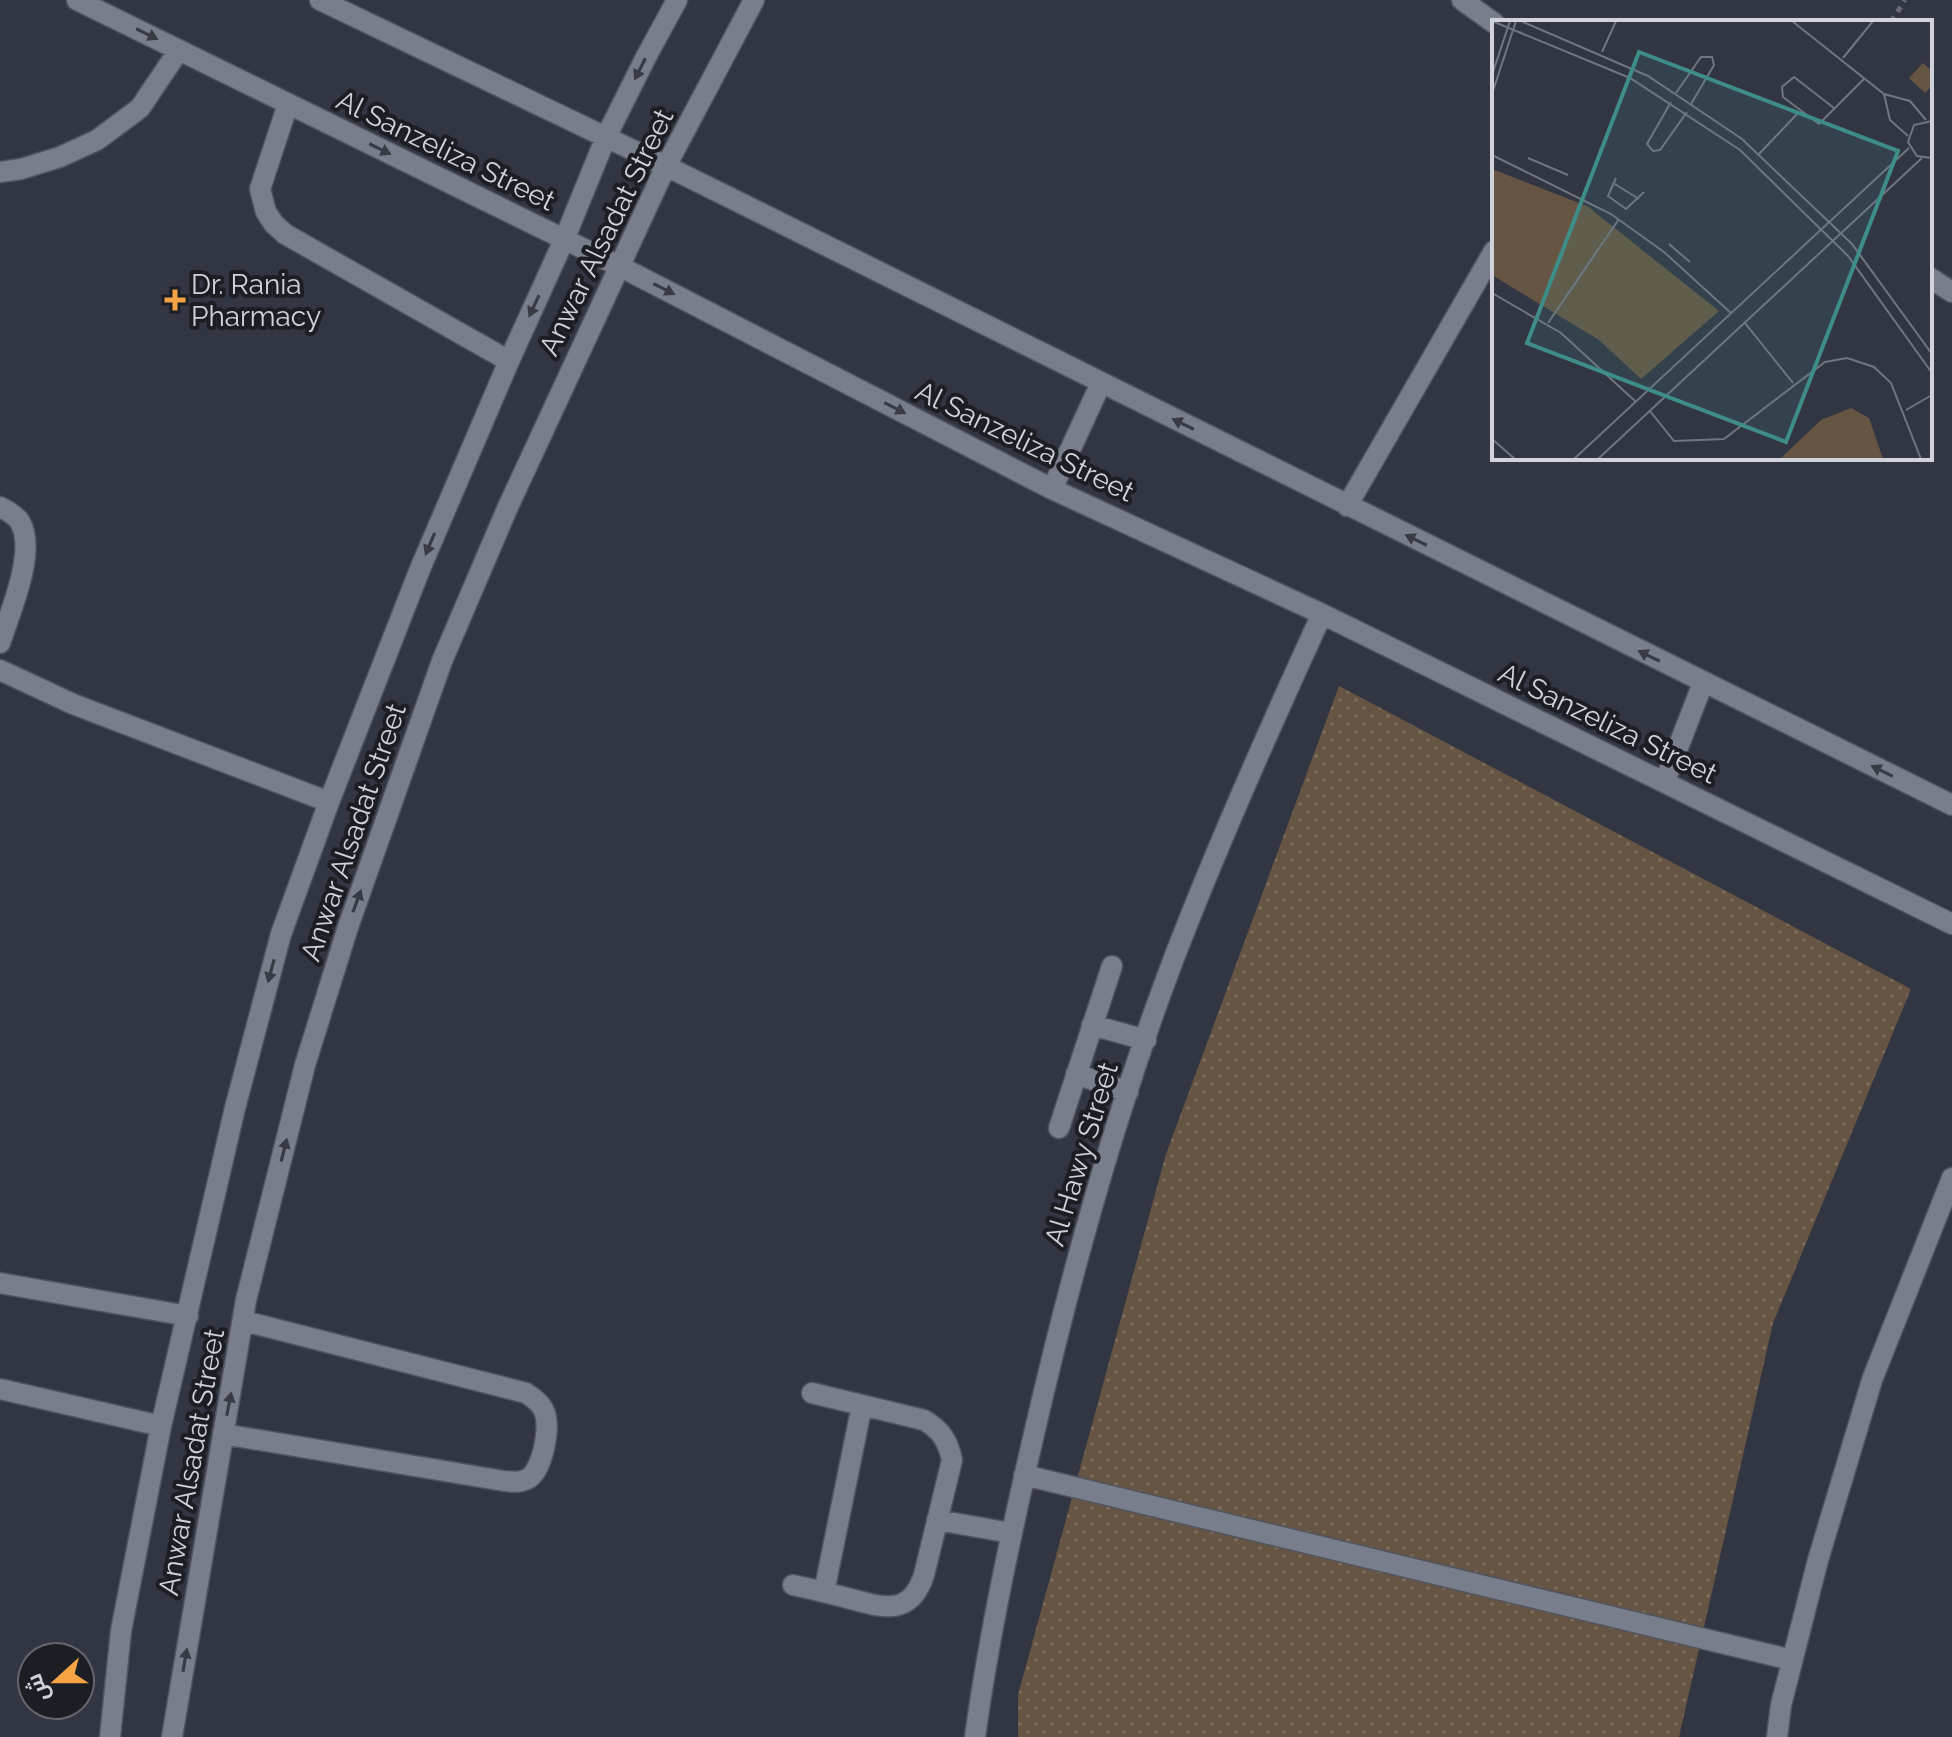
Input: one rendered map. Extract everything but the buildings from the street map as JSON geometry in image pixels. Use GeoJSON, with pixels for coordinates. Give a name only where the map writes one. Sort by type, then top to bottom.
{"type":"FeatureCollection","features":[{"type":"Feature","properties":{"kind":"street","name":"Al Sanzeliza Street"},"geometry":{"type":"LineString","coordinates":[[77,0],[619,266],[1052,489],[1322,614],[1952,924]]}},
{"type":"Feature","properties":{"kind":"street"},"geometry":{"type":"LineString","coordinates":[[320,0],[666,166],[1952,805]]}},
{"type":"Feature","properties":{"kind":"street","name":"Anwar Alsadat Street"},"geometry":{"type":"LineString","coordinates":[[110,1737],[121,1631],[161,1426],[235,1108],[281,934],[420,569],[606,137],[677,0]]}},
{"type":"Feature","properties":{"kind":"street","name":"Anwar Alsadat Street"},"geometry":{"type":"LineString","coordinates":[[172,1737],[246,1300],[305,1065],[348,927],[442,661],[501,523],[666,166],[754,0]]}},
{"type":"Feature","properties":{"kind":"street"},"geometry":{"type":"LineString","coordinates":[[1462,0],[1492,22]]}},
{"type":"Feature","properties":{"kind":"street"},"geometry":{"type":"LineString","coordinates":[[0,172],[60,157],[97,140],[140,108],[179,50]]}},
{"type":"Feature","properties":{"kind":"street"},"geometry":{"type":"LineString","coordinates":[[288,104],[260,189],[266,212],[274,224],[285,234],[509,361]]}},
{"type":"Feature","properties":{"kind":"street"},"geometry":{"type":"LineString","coordinates":[[1347,506],[1492,254]]}},
{"type":"Feature","properties":{"kind":"street"},"geometry":{"type":"LineString","coordinates":[[1932,279],[1952,292]]}},
{"type":"Feature","properties":{"kind":"street"},"geometry":{"type":"LineString","coordinates":[[1052,489],[1101,383]]}},
{"type":"Feature","properties":{"kind":"street"},"geometry":{"type":"LineString","coordinates":[[0,507],[19,520],[25,537],[26,560],[0,643]]}},
{"type":"Feature","properties":{"kind":"street","name":"Al Hawy Street"},"geometry":{"type":"LineString","coordinates":[[975,1737],[1024,1475],[1060,1319],[1112,1138],[1174,960],[1244,785],[1322,614]]}},
{"type":"Feature","properties":{"kind":"street"},"geometry":{"type":"LineString","coordinates":[[0,670],[73,704],[329,802]]}},
{"type":"Feature","properties":{"kind":"street"},"geometry":{"type":"LineString","coordinates":[[1665,781],[1703,683]]}},
{"type":"Feature","properties":{"kind":"street"},"geometry":{"type":"LineString","coordinates":[[1059,1128],[1112,966]]}},
{"type":"Feature","properties":{"kind":"street"},"geometry":{"type":"LineString","coordinates":[[1092,1025],[1146,1040]]}},
{"type":"Feature","properties":{"kind":"street"},"geometry":{"type":"LineString","coordinates":[[1076,1074],[1128,1092]]}},
{"type":"Feature","properties":{"kind":"street"},"geometry":{"type":"LineString","coordinates":[[1777,1737],[1781,1705],[1818,1560],[1872,1380],[1952,1178]]}},
{"type":"Feature","properties":{"kind":"street"},"geometry":{"type":"LineString","coordinates":[[0,1283],[188,1316]]}},
{"type":"Feature","properties":{"kind":"street"},"geometry":{"type":"LineString","coordinates":[[223,1434],[519,1482],[531,1477],[538,1468],[547,1431],[544,1410],[537,1400],[526,1393],[244,1321]]}},
{"type":"Feature","properties":{"kind":"street"},"geometry":{"type":"LineString","coordinates":[[0,1389],[161,1426]]}},
{"type":"Feature","properties":{"kind":"street"},"geometry":{"type":"LineString","coordinates":[[793,1585],[884,1607],[904,1602],[913,1595],[920,1586],[952,1460],[943,1435],[924,1420],[812,1393]]}},
{"type":"Feature","properties":{"kind":"street"},"geometry":{"type":"LineString","coordinates":[[824,1592],[862,1405]]}},
{"type":"Feature","properties":{"kind":"street"},"geometry":{"type":"LineString","coordinates":[[1024,1475],[1792,1660]]}},
{"type":"Feature","properties":{"kind":"street"},"geometry":{"type":"LineString","coordinates":[[937,1520],[1011,1533]]}},
{"type":"Feature","properties":{"kind":"path"},"geometry":{"type":"LineString","coordinates":[[1892,20],[1905,0]]}},
{"type":"Feature","properties":{"kind":"shaded area"},"geometry":{"type":"Polygon","coordinates":[[[1339,686],[1911,989],[1773,1323],[1679,1737],[1018,1737],[1018,1695],[1166,1154],[1339,686]]]}},
{"type":"Feature","properties":{"kind":"place","name":"Dr. Rania Pharmacy"},"geometry":{"type":"Point","coordinates":[175,300]}}]}
